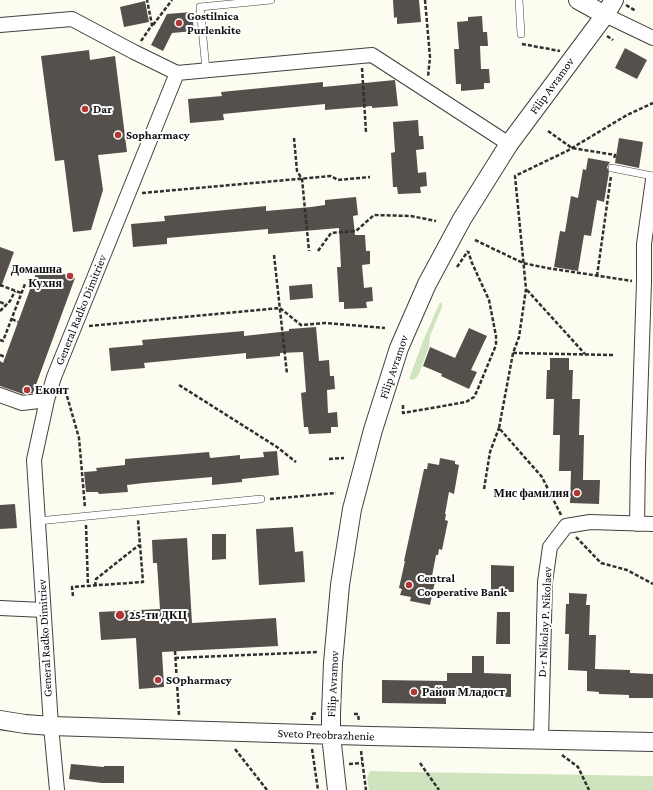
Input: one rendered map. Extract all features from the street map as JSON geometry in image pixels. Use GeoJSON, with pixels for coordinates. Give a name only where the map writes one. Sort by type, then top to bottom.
{"type":"FeatureCollection","features":[{"type":"Feature","properties":{"kind":"street"},"geometry":{"type":"LineString","coordinates":[[578,0],[609,7],[653,38]]}},
{"type":"Feature","properties":{"kind":"street","name":"Filip Avramov"},"geometry":{"type":"LineString","coordinates":[[337,790],[331,735],[331,708],[333,663],[340,585],[352,509],[373,430],[399,348],[427,284],[462,219],[509,144],[609,7]]}},
{"type":"Feature","properties":{"kind":"street"},"geometry":{"type":"LineString","coordinates":[[0,25],[72,19],[177,73],[372,55],[509,144]]}},
{"type":"Feature","properties":{"kind":"street","name":"General Radko Dimitriev"},"geometry":{"type":"LineString","coordinates":[[57,790],[50,726],[34,460],[47,400],[54,377],[177,73]]}},
{"type":"Feature","properties":{"kind":"street"},"geometry":{"type":"LineString","coordinates":[[637,524],[644,244],[653,180]]}},
{"type":"Feature","properties":{"kind":"street"},"geometry":{"type":"LineString","coordinates":[[0,395],[22,403],[47,400]]}},
{"type":"Feature","properties":{"kind":"street"},"geometry":{"type":"LineString","coordinates":[[566,526],[590,522],[653,524]]}},
{"type":"Feature","properties":{"kind":"street","name":"D-r Nikolay P. Nikolaev"},"geometry":{"type":"LineString","coordinates":[[541,739],[545,582],[550,547],[566,526]]}},
{"type":"Feature","properties":{"kind":"street"},"geometry":{"type":"LineString","coordinates":[[0,608],[44,610]]}},
{"type":"Feature","properties":{"kind":"street","name":"Sveto Preobrazhenie"},"geometry":{"type":"LineString","coordinates":[[0,720],[50,726],[331,735],[653,742]]}},
{"type":"Feature","properties":{"kind":"lane"},"geometry":{"type":"LineString","coordinates":[[206,70],[200,7],[271,0]]}},
{"type":"Feature","properties":{"kind":"lane"},"geometry":{"type":"LineString","coordinates":[[519,0],[521,34]]}},
{"type":"Feature","properties":{"kind":"lane"},"geometry":{"type":"LineString","coordinates":[[612,168],[653,176]]}},
{"type":"Feature","properties":{"kind":"lane"},"geometry":{"type":"LineString","coordinates":[[38,521],[261,499]]}},
{"type":"Feature","properties":{"kind":"path"},"geometry":{"type":"LineString","coordinates":[[148,0],[152,25]]}},
{"type":"Feature","properties":{"kind":"path"},"geometry":{"type":"LineString","coordinates":[[134,52],[152,25],[172,0]]}},
{"type":"Feature","properties":{"kind":"path"},"geometry":{"type":"LineString","coordinates":[[425,0],[430,57],[427,91]]}},
{"type":"Feature","properties":{"kind":"path"},"geometry":{"type":"LineString","coordinates":[[521,34],[521,44],[560,51]]}},
{"type":"Feature","properties":{"kind":"path"},"geometry":{"type":"LineString","coordinates":[[609,37],[613,40]]}},
{"type":"Feature","properties":{"kind":"path"},"geometry":{"type":"LineString","coordinates":[[361,56],[366,132]]}},
{"type":"Feature","properties":{"kind":"path"},"geometry":{"type":"LineString","coordinates":[[484,489],[490,452],[500,428],[513,353],[520,337],[526,289],[515,176],[572,148],[627,115],[653,103]]}},
{"type":"Feature","properties":{"kind":"path"},"geometry":{"type":"LineString","coordinates":[[548,131],[572,148],[615,155],[597,276]]}},
{"type":"Feature","properties":{"kind":"path"},"geometry":{"type":"LineString","coordinates":[[294,138],[297,171],[302,179],[309,251]]}},
{"type":"Feature","properties":{"kind":"path"},"geometry":{"type":"LineString","coordinates":[[128,194],[331,176],[338,180],[370,177]]}},
{"type":"Feature","properties":{"kind":"path"},"geometry":{"type":"LineString","coordinates":[[318,250],[331,233],[356,231],[374,215],[411,216],[436,221]]}},
{"type":"Feature","properties":{"kind":"path"},"geometry":{"type":"LineString","coordinates":[[475,240],[523,262],[547,268],[644,282]]}},
{"type":"Feature","properties":{"kind":"path"},"geometry":{"type":"LineString","coordinates":[[403,405],[403,413],[466,402],[474,397],[496,345],[496,336],[489,300],[468,251],[457,267]]}},
{"type":"Feature","properties":{"kind":"path"},"geometry":{"type":"LineString","coordinates":[[274,255],[287,374]]}},
{"type":"Feature","properties":{"kind":"path"},"geometry":{"type":"LineString","coordinates":[[0,340],[3,341],[24,284]]}},
{"type":"Feature","properties":{"kind":"path"},"geometry":{"type":"LineString","coordinates":[[0,286],[21,293]]}},
{"type":"Feature","properties":{"kind":"path"},"geometry":{"type":"LineString","coordinates":[[526,289],[586,354]]}},
{"type":"Feature","properties":{"kind":"path"},"geometry":{"type":"LineString","coordinates":[[0,311],[10,301],[15,291]]}},
{"type":"Feature","properties":{"kind":"path"},"geometry":{"type":"LineString","coordinates":[[0,302],[7,305]]}},
{"type":"Feature","properties":{"kind":"path"},"geometry":{"type":"LineString","coordinates":[[74,328],[280,308],[301,325],[325,323],[385,328]]}},
{"type":"Feature","properties":{"kind":"path"},"geometry":{"type":"LineString","coordinates":[[12,319],[18,322]]}},
{"type":"Feature","properties":{"kind":"path"},"geometry":{"type":"LineString","coordinates":[[513,353],[613,355]]}},
{"type":"Feature","properties":{"kind":"path"},"geometry":{"type":"LineString","coordinates":[[0,355],[5,357]]}},
{"type":"Feature","properties":{"kind":"path"},"geometry":{"type":"LineString","coordinates":[[179,385],[277,447],[296,462]]}},
{"type":"Feature","properties":{"kind":"path"},"geometry":{"type":"LineString","coordinates":[[67,396],[79,438],[85,516],[88,586]]}},
{"type":"Feature","properties":{"kind":"path"},"geometry":{"type":"LineString","coordinates":[[500,428],[542,477],[566,526],[601,563],[627,570],[653,584]]}},
{"type":"Feature","properties":{"kind":"path"},"geometry":{"type":"LineString","coordinates":[[329,459],[344,458]]}},
{"type":"Feature","properties":{"kind":"path"},"geometry":{"type":"LineString","coordinates":[[261,499],[336,493]]}},
{"type":"Feature","properties":{"kind":"path"},"geometry":{"type":"LineString","coordinates":[[73,596],[72,588],[143,582],[137,511]]}},
{"type":"Feature","properties":{"kind":"path"},"geometry":{"type":"LineString","coordinates":[[95,586],[96,579],[140,544]]}},
{"type":"Feature","properties":{"kind":"path"},"geometry":{"type":"LineString","coordinates":[[175,651],[179,717]]}},
{"type":"Feature","properties":{"kind":"path"},"geometry":{"type":"LineString","coordinates":[[175,658],[317,652]]}},
{"type":"Feature","properties":{"kind":"path"},"geometry":{"type":"LineString","coordinates":[[354,714],[358,714],[359,721]]}},
{"type":"Feature","properties":{"kind":"path"},"geometry":{"type":"LineString","coordinates":[[235,750],[267,790]]}},
{"type":"Feature","properties":{"kind":"path"},"geometry":{"type":"LineString","coordinates":[[312,750],[318,790]]}},
{"type":"Feature","properties":{"kind":"path"},"geometry":{"type":"LineString","coordinates":[[559,753],[578,767],[589,790]]}},
{"type":"Feature","properties":{"kind":"path"},"geometry":{"type":"LineString","coordinates":[[362,758],[366,790]]}},
{"type":"Feature","properties":{"kind":"path"},"geometry":{"type":"LineString","coordinates":[[357,764],[362,763]]}},
{"type":"Feature","properties":{"kind":"path"},"geometry":{"type":"LineString","coordinates":[[420,763],[439,790]]}},
{"type":"Feature","properties":{"kind":"green space"},"geometry":{"type":"Polygon","coordinates":[[[440,302],[442,307],[430,336],[429,346],[419,374],[413,380],[409,379],[423,341],[440,302]]]}},
{"type":"Feature","properties":{"kind":"green space"},"geometry":{"type":"Polygon","coordinates":[[[370,771],[653,776],[653,790],[369,790],[367,778],[370,771]]]}},
{"type":"Feature","properties":{"kind":"building"},"geometry":{"type":"Polygon","coordinates":[[[393,0],[419,0],[421,22],[397,24],[397,17],[394,18],[393,0]]]}},
{"type":"Feature","properties":{"kind":"building"},"geometry":{"type":"Polygon","coordinates":[[[145,1],[149,22],[124,27],[120,7],[145,1]]]}},
{"type":"Feature","properties":{"kind":"building"},"geometry":{"type":"Polygon","coordinates":[[[192,12],[194,31],[172,33],[163,51],[151,45],[167,14],[192,12]]]}},
{"type":"Feature","properties":{"kind":"building"},"geometry":{"type":"Polygon","coordinates":[[[482,16],[483,32],[487,32],[488,46],[480,46],[481,69],[489,69],[490,83],[484,83],[484,89],[461,91],[461,84],[456,84],[454,49],[459,49],[457,22],[468,21],[468,17],[482,16]]]}},
{"type":"Feature","properties":{"kind":"building"},"geometry":{"type":"Polygon","coordinates":[[[625,48],[647,60],[637,79],[615,68],[625,48]]]}},
{"type":"Feature","properties":{"kind":"building","name":"Dar"},"geometry":{"type":"Polygon","coordinates":[[[89,50],[90,60],[115,56],[127,152],[98,155],[103,190],[91,230],[73,232],[64,160],[55,161],[41,56],[89,50]]]}},
{"type":"Feature","properties":{"kind":"building"},"geometry":{"type":"Polygon","coordinates":[[[395,80],[398,106],[372,108],[372,106],[325,110],[325,104],[223,114],[224,120],[190,123],[188,99],[222,96],[221,92],[323,82],[323,87],[395,80]]]}},
{"type":"Feature","properties":{"kind":"building"},"geometry":{"type":"Polygon","coordinates":[[[418,120],[419,136],[423,136],[424,149],[416,150],[418,173],[426,172],[427,186],[420,187],[421,193],[398,194],[397,187],[393,187],[391,153],[395,152],[393,122],[418,120]]]}},
{"type":"Feature","properties":{"kind":"building"},"geometry":{"type":"Polygon","coordinates":[[[619,138],[643,142],[639,168],[615,163],[619,138]]]}},
{"type":"Feature","properties":{"kind":"building"},"geometry":{"type":"Polygon","coordinates":[[[588,158],[610,162],[607,167],[609,172],[604,202],[597,200],[591,236],[584,235],[578,271],[554,267],[560,231],[565,232],[571,196],[578,198],[583,169],[586,170],[588,158]]]}},
{"type":"Feature","properties":{"kind":"building"},"geometry":{"type":"Polygon","coordinates":[[[356,197],[358,215],[353,216],[355,235],[365,235],[366,251],[370,251],[370,264],[362,265],[364,288],[372,287],[373,301],[366,302],[367,308],[344,309],[344,302],[339,302],[337,267],[341,267],[339,228],[268,234],[268,229],[167,238],[167,244],[133,247],[131,224],[165,221],[164,216],[266,206],[266,211],[311,207],[325,205],[325,200],[356,197]]]}},
{"type":"Feature","properties":{"kind":"building"},"geometry":{"type":"Polygon","coordinates":[[[0,247],[14,252],[1,287],[0,287],[0,247]]]}},
{"type":"Feature","properties":{"kind":"building"},"geometry":{"type":"Polygon","coordinates":[[[39,265],[75,278],[33,393],[23,394],[0,386],[0,361],[3,363],[39,265]]]}},
{"type":"Feature","properties":{"kind":"building"},"geometry":{"type":"Polygon","coordinates":[[[312,284],[313,298],[290,300],[289,286],[312,284]]]}},
{"type":"Feature","properties":{"kind":"building"},"geometry":{"type":"Polygon","coordinates":[[[316,327],[319,361],[329,360],[330,376],[334,376],[335,389],[327,390],[328,413],[337,412],[338,427],[331,427],[331,433],[309,434],[308,427],[304,427],[301,393],[306,392],[303,352],[280,353],[280,356],[246,359],[246,353],[144,363],[145,368],[111,371],[109,348],[143,345],[142,340],[244,331],[244,336],[289,331],[289,329],[316,327]]]}},
{"type":"Feature","properties":{"kind":"building"},"geometry":{"type":"Polygon","coordinates":[[[469,328],[487,336],[471,370],[477,372],[469,389],[441,376],[442,374],[423,366],[430,347],[455,358],[469,328]]]}},
{"type":"Feature","properties":{"kind":"building"},"geometry":{"type":"Polygon","coordinates":[[[550,358],[569,358],[569,370],[573,370],[572,399],[580,399],[579,435],[584,435],[583,480],[600,480],[599,504],[570,503],[571,471],[559,471],[560,435],[553,435],[554,399],[546,399],[547,370],[550,370],[550,358]]]}},
{"type":"Feature","properties":{"kind":"building"},"geometry":{"type":"Polygon","coordinates":[[[277,451],[279,475],[242,479],[242,482],[212,485],[212,477],[127,485],[128,492],[99,494],[98,492],[86,492],[84,472],[97,471],[96,468],[125,465],[125,459],[209,452],[210,458],[240,455],[240,459],[264,457],[263,452],[277,451]]]}},
{"type":"Feature","properties":{"kind":"building"},"geometry":{"type":"Polygon","coordinates":[[[440,458],[455,461],[455,464],[459,465],[454,494],[449,492],[445,514],[445,520],[448,521],[442,550],[439,549],[438,555],[436,555],[432,576],[436,577],[430,605],[410,601],[411,597],[400,595],[402,589],[399,588],[424,469],[427,469],[428,463],[439,465],[440,458]]]}},
{"type":"Feature","properties":{"kind":"building"},"geometry":{"type":"Polygon","coordinates":[[[15,504],[17,528],[0,529],[0,505],[15,504]]]}},
{"type":"Feature","properties":{"kind":"building"},"geometry":{"type":"Polygon","coordinates":[[[293,527],[295,552],[303,551],[305,582],[259,585],[256,529],[293,527]]]}},
{"type":"Feature","properties":{"kind":"building"},"geometry":{"type":"Polygon","coordinates":[[[212,534],[226,534],[226,559],[212,560],[212,534]]]}},
{"type":"Feature","properties":{"kind":"building","name":"25-ти ДКЦ"},"geometry":{"type":"Polygon","coordinates":[[[187,538],[192,623],[276,618],[278,646],[162,652],[164,687],[139,689],[136,638],[101,640],[99,612],[160,609],[157,563],[153,563],[152,540],[187,538]]]}},
{"type":"Feature","properties":{"kind":"building"},"geometry":{"type":"Polygon","coordinates":[[[491,565],[514,566],[514,592],[491,592],[491,565]]]}},
{"type":"Feature","properties":{"kind":"building"},"geometry":{"type":"Polygon","coordinates":[[[569,593],[587,594],[586,605],[590,605],[589,635],[596,635],[595,669],[630,670],[630,673],[653,674],[653,698],[629,698],[629,695],[599,694],[599,692],[587,691],[587,671],[568,670],[569,634],[565,634],[566,604],[569,604],[569,593]]]}},
{"type":"Feature","properties":{"kind":"building"},"geometry":{"type":"Polygon","coordinates":[[[497,612],[510,612],[510,644],[496,644],[497,612]]]}},
{"type":"Feature","properties":{"kind":"building"},"geometry":{"type":"Polygon","coordinates":[[[472,656],[484,656],[484,673],[511,674],[511,697],[446,695],[446,704],[382,703],[382,680],[447,681],[447,673],[472,673],[472,656]]]}},
{"type":"Feature","properties":{"kind":"building"},"geometry":{"type":"Polygon","coordinates":[[[71,764],[104,767],[124,766],[124,783],[102,783],[69,779],[71,764]]]}},
{"type":"Feature","properties":{"kind":"place","name":"Gostilnica Purlenkite"},"geometry":{"type":"Point","coordinates":[179,23]}},
{"type":"Feature","properties":{"kind":"place","name":"Dar"},"geometry":{"type":"Point","coordinates":[85,109]}},
{"type":"Feature","properties":{"kind":"place","name":"Sopharmacy"},"geometry":{"type":"Point","coordinates":[118,135]}},
{"type":"Feature","properties":{"kind":"place","name":"Домашна Кухня"},"geometry":{"type":"Point","coordinates":[70,276]}},
{"type":"Feature","properties":{"kind":"place","name":"Еконт"},"geometry":{"type":"Point","coordinates":[27,390]}},
{"type":"Feature","properties":{"kind":"place","name":"Мис фамилия"},"geometry":{"type":"Point","coordinates":[577,493]}},
{"type":"Feature","properties":{"kind":"place","name":"Central Cooperative Bank"},"geometry":{"type":"Point","coordinates":[409,585]}},
{"type":"Feature","properties":{"kind":"place","name":"25-ти ДКЦ"},"geometry":{"type":"Point","coordinates":[120,615]}},
{"type":"Feature","properties":{"kind":"place","name":"SOpharmacy"},"geometry":{"type":"Point","coordinates":[158,680]}},
{"type":"Feature","properties":{"kind":"place","name":"Район Младост"},"geometry":{"type":"Point","coordinates":[414,692]}}]}
